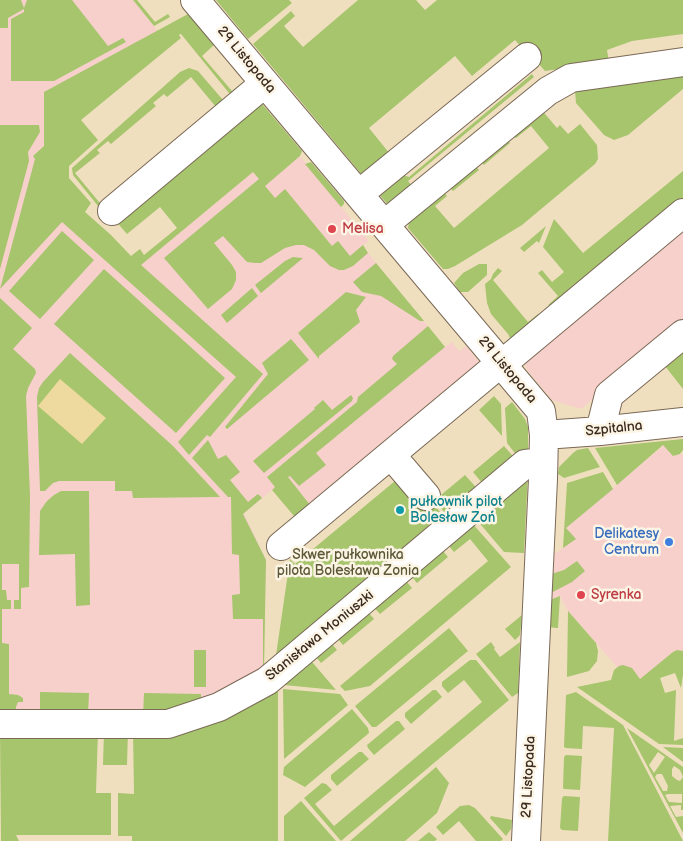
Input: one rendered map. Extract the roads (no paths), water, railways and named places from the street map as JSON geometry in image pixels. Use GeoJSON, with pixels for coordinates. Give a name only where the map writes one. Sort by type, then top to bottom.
{"type":"FeatureCollection","features":[{"type":"Feature","properties":{"kind":"street","name":"29 Listopada"},"geometry":{"type":"LineString","coordinates":[[195,0],[541,411],[544,435],[526,841]]}},
{"type":"Feature","properties":{"kind":"street"},"geometry":{"type":"LineString","coordinates":[[359,194],[527,57]]}},
{"type":"Feature","properties":{"kind":"street"},"geometry":{"type":"LineString","coordinates":[[384,224],[548,91],[571,78],[683,62]]}},
{"type":"Feature","properties":{"kind":"street"},"geometry":{"type":"LineString","coordinates":[[112,210],[265,83]]}},
{"type":"Feature","properties":{"kind":"street"},"geometry":{"type":"LineString","coordinates":[[281,546],[683,213]]}},
{"type":"Feature","properties":{"kind":"street"},"geometry":{"type":"LineString","coordinates":[[600,431],[610,395],[683,334]]}},
{"type":"Feature","properties":{"kind":"street","name":"Szpitalna"},"geometry":{"type":"LineString","coordinates":[[544,435],[683,422]]}},
{"type":"Feature","properties":{"kind":"street"},"geometry":{"type":"LineString","coordinates":[[391,455],[426,496]]}},
{"type":"Feature","properties":{"kind":"street","name":"Stanisława Moniuszki"},"geometry":{"type":"LineString","coordinates":[[0,724],[168,724],[219,707],[267,681],[525,464],[543,462]]}},
{"type":"Feature","properties":{"kind":"place","name":"Melisa"},"geometry":{"type":"Point","coordinates":[332,229]}},
{"type":"Feature","properties":{"kind":"place","name":"pułkownik pilot Bolesław Zoń"},"geometry":{"type":"Point","coordinates":[400,510]}},
{"type":"Feature","properties":{"kind":"place","name":"Delikatesy Centrum"},"geometry":{"type":"Point","coordinates":[669,542]}},
{"type":"Feature","properties":{"kind":"place","name":"Syrenka"},"geometry":{"type":"Point","coordinates":[581,595]}},
{"type":"Feature","properties":{"kind":"park label","name":"Skwer pułkownika pilota Bolesława Zonia"},"geometry":{"type":"Point","coordinates":[348,564]}}]}
